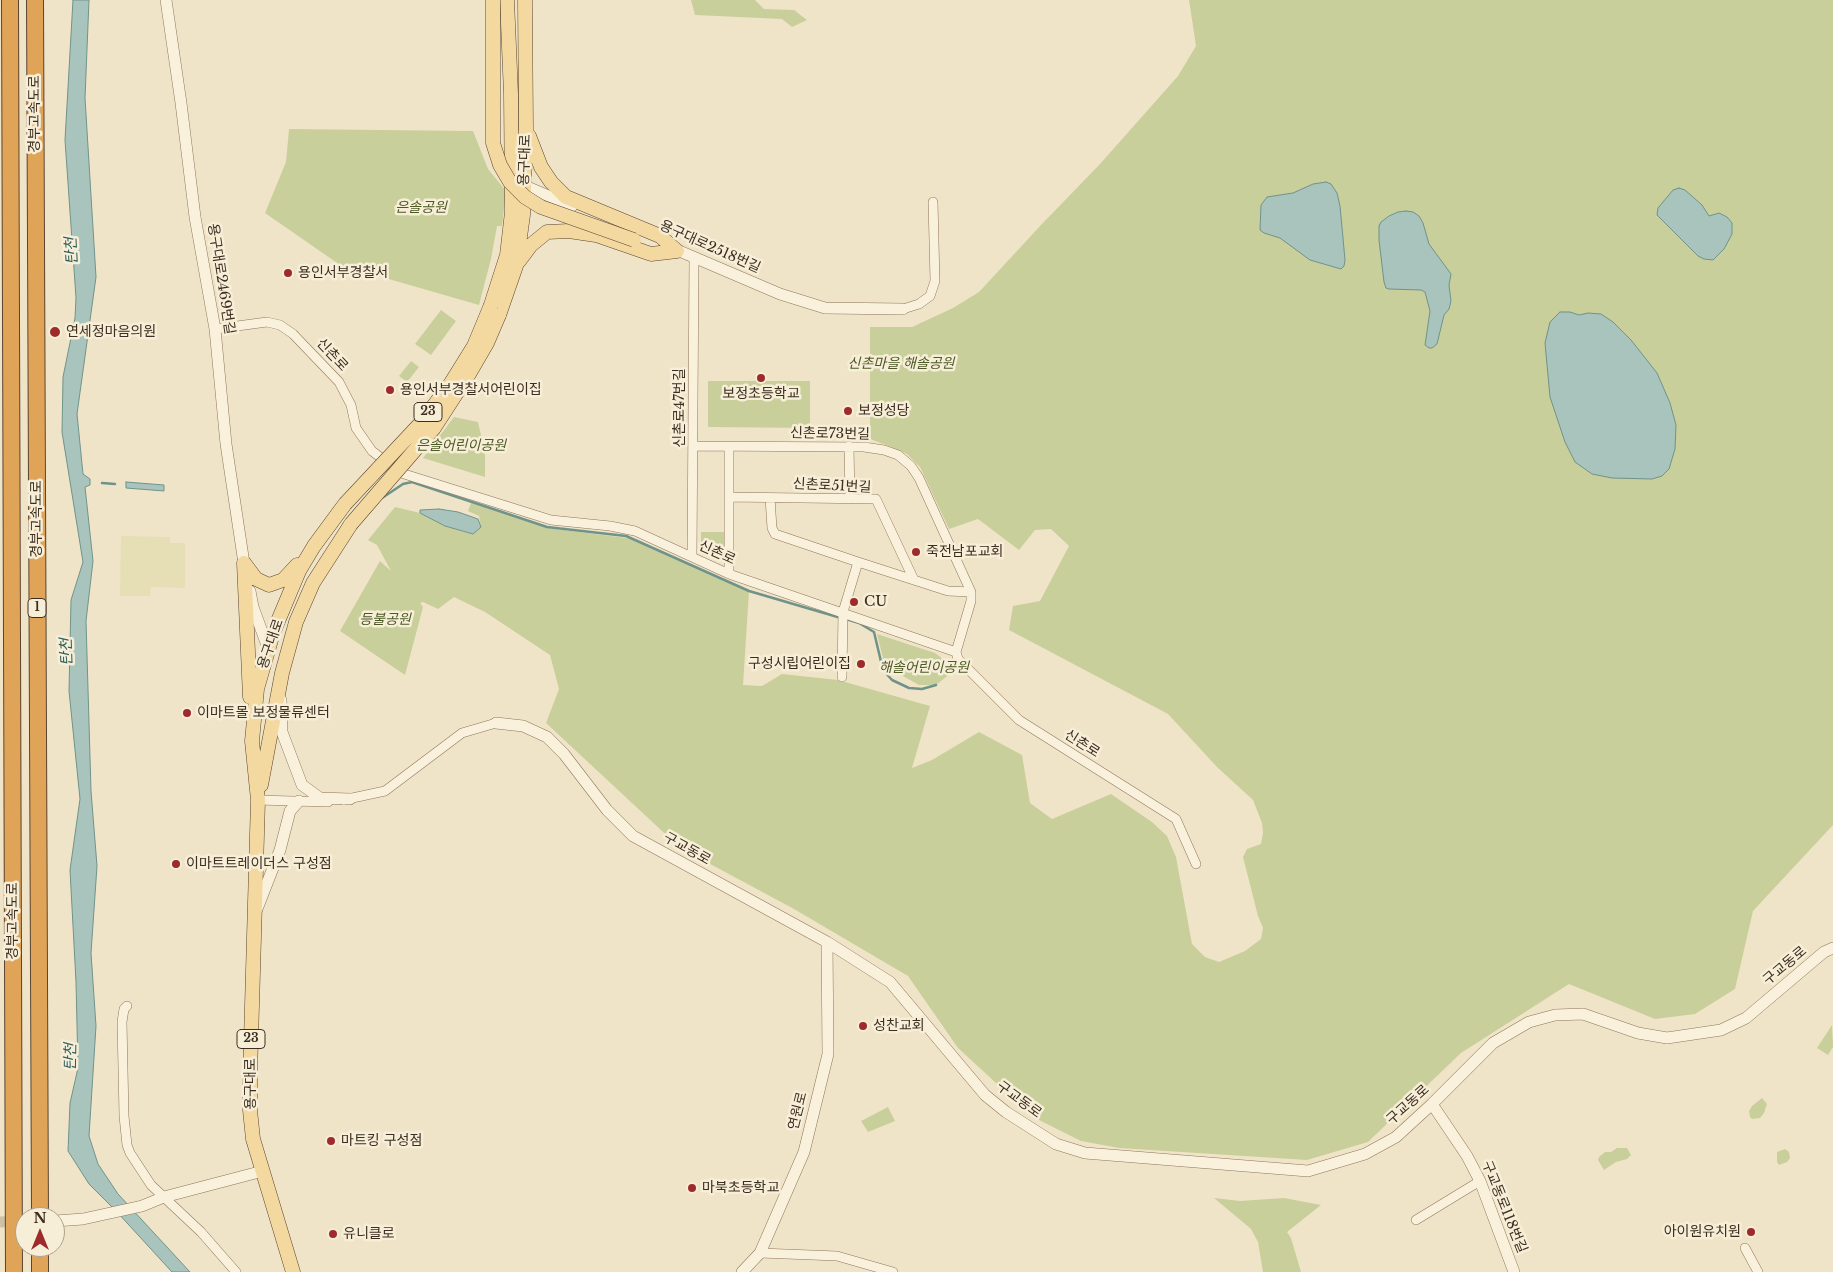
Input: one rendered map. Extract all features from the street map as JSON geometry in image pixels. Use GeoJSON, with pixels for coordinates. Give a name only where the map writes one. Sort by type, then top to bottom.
{"type":"FeatureCollection","features":[{"type":"Feature","properties":{"kind":"highway","name":"경부고속도로"},"geometry":{"type":"LineString","coordinates":[[10,0],[14,1272]]}},
{"type":"Feature","properties":{"kind":"highway","name":"경부고속도로"},"geometry":{"type":"LineString","coordinates":[[35,0],[40,1207]]}},
{"type":"Feature","properties":{"kind":"highway"},"geometry":{"type":"LineString","coordinates":[[40,1257],[40,1272]]}},
{"type":"Feature","properties":{"kind":"main road"},"geometry":{"type":"LineString","coordinates":[[493,0],[493,143],[500,166],[510,182],[525,197],[541,207],[656,249],[677,251]]}},
{"type":"Feature","properties":{"kind":"main road","name":"용구대로"},"geometry":{"type":"LineString","coordinates":[[258,800],[280,685],[296,622],[313,583],[351,524],[434,428],[474,367],[487,343],[507,255],[510,229],[512,181],[511,94],[507,0]]}},
{"type":"Feature","properties":{"kind":"main road","name":"용구대로"},"geometry":{"type":"LineString","coordinates":[[294,1272],[253,1139],[250,1110],[258,800],[252,741],[257,689],[268,648],[291,589],[314,546],[345,504],[419,424],[451,383],[495,310],[514,272],[521,234],[525,186],[524,0]]}},
{"type":"Feature","properties":{"kind":"main road"},"geometry":{"type":"LineString","coordinates":[[511,94],[520,108],[521,150],[524,152],[526,150]]}},
{"type":"Feature","properties":{"kind":"main road"},"geometry":{"type":"LineString","coordinates":[[526,128],[541,167],[551,182],[566,197],[660,236],[677,251]]}},
{"type":"Feature","properties":{"kind":"main road"},"geometry":{"type":"LineString","coordinates":[[510,229],[516,226],[518,229],[512,269],[514,272]]}},
{"type":"Feature","properties":{"kind":"main road"},"geometry":{"type":"LineString","coordinates":[[514,272],[531,245],[547,232],[569,231],[596,235],[651,254],[677,251]]}},
{"type":"Feature","properties":{"kind":"main road"},"geometry":{"type":"LineString","coordinates":[[244,563],[256,579],[269,585],[283,580],[314,546]]}},
{"type":"Feature","properties":{"kind":"main road"},"geometry":{"type":"LineString","coordinates":[[244,563],[252,741]]}},
{"type":"Feature","properties":{"kind":"main road"},"geometry":{"type":"LineString","coordinates":[[268,648],[273,674],[268,752]]}},
{"type":"Feature","properties":{"kind":"main road"},"geometry":{"type":"LineString","coordinates":[[258,800],[264,703],[268,673],[268,648]]}},
{"type":"Feature","properties":{"kind":"street","name":"용구대로2469번길"},"geometry":{"type":"LineString","coordinates":[[166,0],[195,217],[215,329],[226,444],[244,563],[253,607],[268,648]]}},
{"type":"Feature","properties":{"kind":"street","name":"용구대로2518번길"},"geometry":{"type":"LineString","coordinates":[[512,181],[654,238],[677,251],[780,294],[825,308],[903,309]]}},
{"type":"Feature","properties":{"kind":"street"},"geometry":{"type":"LineString","coordinates":[[903,309],[919,304],[930,296],[935,281],[933,202]]}},
{"type":"Feature","properties":{"kind":"street","name":"신촌로47번길"},"geometry":{"type":"LineString","coordinates":[[692,557],[694,258]]}},
{"type":"Feature","properties":{"kind":"street","name":"신촌로"},"geometry":{"type":"LineString","coordinates":[[215,329],[268,322],[280,325],[293,334],[339,382],[351,405],[356,428],[372,451],[401,474],[544,518],[561,522],[610,526],[635,531],[729,574],[956,652],[958,659],[1019,720],[1176,819],[1196,864]]}},
{"type":"Feature","properties":{"kind":"street","name":"신촌로73번길"},"geometry":{"type":"LineString","coordinates":[[694,446],[849,446],[884,450],[898,455],[911,466],[920,478],[972,592]]}},
{"type":"Feature","properties":{"kind":"street"},"geometry":{"type":"LineString","coordinates":[[729,574],[730,446]]}},
{"type":"Feature","properties":{"kind":"street"},"geometry":{"type":"LineString","coordinates":[[849,446],[850,498]]}},
{"type":"Feature","properties":{"kind":"street","name":"신촌로51번길"},"geometry":{"type":"LineString","coordinates":[[729,497],[876,499],[914,580]]}},
{"type":"Feature","properties":{"kind":"street"},"geometry":{"type":"LineString","coordinates":[[770,498],[772,528],[775,534],[948,591],[972,592],[956,652]]}},
{"type":"Feature","properties":{"kind":"street"},"geometry":{"type":"LineString","coordinates":[[842,677],[843,612],[858,562]]}},
{"type":"Feature","properties":{"kind":"street"},"geometry":{"type":"LineString","coordinates":[[280,685],[282,732],[302,785],[320,798],[350,799]]}},
{"type":"Feature","properties":{"kind":"street","name":"구교동로"},"geometry":{"type":"LineString","coordinates":[[258,800],[323,803],[385,791],[462,733],[496,722],[523,726],[547,737],[564,754],[606,810],[634,836],[828,942],[890,982],[985,1095],[1056,1144],[1085,1153],[1308,1171],[1366,1154],[1396,1137],[1493,1044],[1529,1022],[1555,1015],[1582,1014],[1638,1033],[1667,1038],[1721,1030],[1746,1018],[1824,952],[1833,948]]}},
{"type":"Feature","properties":{"kind":"street"},"geometry":{"type":"LineString","coordinates":[[255,915],[280,850],[290,811],[299,801]]}},
{"type":"Feature","properties":{"kind":"street","name":"연원로"},"geometry":{"type":"LineString","coordinates":[[742,1272],[760,1252],[804,1152],[828,1054],[828,942]]}},
{"type":"Feature","properties":{"kind":"street"},"geometry":{"type":"LineString","coordinates":[[127,1006],[124,1009],[122,1022],[124,1116],[127,1145],[130,1153],[145,1177],[201,1232],[236,1272]]}},
{"type":"Feature","properties":{"kind":"street","name":"구교동로118번길"},"geometry":{"type":"LineString","coordinates":[[1432,1104],[1467,1156],[1480,1180],[1514,1272]]}},
{"type":"Feature","properties":{"kind":"street"},"geometry":{"type":"LineString","coordinates":[[65,1220],[83,1219],[142,1206],[164,1197],[262,1171]]}},
{"type":"Feature","properties":{"kind":"street"},"geometry":{"type":"LineString","coordinates":[[1416,1220],[1480,1180]]}},
{"type":"Feature","properties":{"kind":"street"},"geometry":{"type":"LineString","coordinates":[[1745,1248],[1758,1272]]}},
{"type":"Feature","properties":{"kind":"street"},"geometry":{"type":"LineString","coordinates":[[760,1252],[837,1256],[893,1272]]}},
{"type":"Feature","properties":{"kind":"shaded area"},"geometry":{"type":"Polygon","coordinates":[[[121,536],[170,537],[170,543],[185,543],[185,588],[151,587],[150,596],[120,596],[121,536]]]}},
{"type":"Feature","properties":{"kind":"green space"},"geometry":{"type":"Polygon","coordinates":[[[691,0],[755,0],[764,9],[794,10],[807,20],[792,27],[782,19],[695,15],[691,0]]]}},
{"type":"Feature","properties":{"kind":"green space"},"geometry":{"type":"Polygon","coordinates":[[[1189,0],[1833,0],[1833,825],[1753,911],[1735,989],[1695,1014],[1655,1019],[1569,984],[1461,1053],[1368,1142],[1307,1160],[1119,1148],[1081,1141],[1033,1117],[958,1048],[908,976],[794,909],[676,844],[546,723],[559,689],[550,655],[485,612],[454,597],[438,609],[423,602],[420,603],[423,607],[405,675],[340,631],[380,561],[391,571],[377,545],[368,540],[395,507],[420,513],[445,526],[472,534],[481,527],[479,516],[468,511],[471,503],[547,528],[627,538],[749,592],[743,685],[762,686],[782,674],[838,680],[930,706],[912,768],[932,760],[979,732],[1022,755],[1030,803],[1052,819],[1111,794],[1152,822],[1167,836],[1176,857],[1192,944],[1205,957],[1219,962],[1245,951],[1261,939],[1263,928],[1258,916],[1243,857],[1247,849],[1261,844],[1263,833],[1262,823],[1253,800],[1217,767],[1168,714],[1009,630],[1013,606],[1040,601],[1069,546],[1051,529],[1035,530],[1019,550],[978,519],[949,529],[920,467],[907,454],[870,439],[870,327],[912,327],[953,308],[979,292],[1100,164],[1178,76],[1196,46],[1189,0]]]}},
{"type":"Feature","properties":{"kind":"green space","name":"은솔공원"},"geometry":{"type":"Polygon","coordinates":[[[289,129],[473,131],[488,169],[506,191],[502,226],[497,226],[479,305],[340,265],[265,213],[286,162],[289,129]]]}},
{"type":"Feature","properties":{"kind":"green space"},"geometry":{"type":"Polygon","coordinates":[[[441,310],[456,321],[431,355],[415,344],[441,310]]]}},
{"type":"Feature","properties":{"kind":"green space"},"geometry":{"type":"Polygon","coordinates":[[[411,361],[419,367],[407,382],[399,376],[411,361]]]}},
{"type":"Feature","properties":{"kind":"green space"},"geometry":{"type":"Polygon","coordinates":[[[708,381],[810,381],[810,428],[708,427],[708,381]]]}},
{"type":"Feature","properties":{"kind":"green space","name":"은솔어린이공원"},"geometry":{"type":"Polygon","coordinates":[[[454,417],[478,422],[485,453],[485,477],[423,458],[454,417]]]}},
{"type":"Feature","properties":{"kind":"green space"},"geometry":{"type":"Polygon","coordinates":[[[701,532],[724,532],[724,558],[718,560],[706,555],[701,547],[701,532]]]}},
{"type":"Feature","properties":{"kind":"green space","name":"해솔어린이공원"},"geometry":{"type":"Polygon","coordinates":[[[877,634],[935,653],[956,669],[936,685],[919,685],[885,666],[877,634]]]}},
{"type":"Feature","properties":{"kind":"green space"},"geometry":{"type":"Polygon","coordinates":[[[1832,1025],[1833,1047],[1828,1055],[1817,1048],[1832,1025]]]}},
{"type":"Feature","properties":{"kind":"green space"},"geometry":{"type":"Polygon","coordinates":[[[1762,1098],[1767,1104],[1764,1113],[1760,1118],[1752,1119],[1749,1111],[1762,1098]]]}},
{"type":"Feature","properties":{"kind":"green space"},"geometry":{"type":"Polygon","coordinates":[[[888,1107],[895,1121],[868,1132],[861,1121],[888,1107]]]}},
{"type":"Feature","properties":{"kind":"green space"},"geometry":{"type":"Polygon","coordinates":[[[1617,1148],[1627,1148],[1631,1155],[1627,1159],[1616,1162],[1604,1170],[1598,1160],[1599,1157],[1605,1152],[1611,1152],[1617,1148]]]}},
{"type":"Feature","properties":{"kind":"green space"},"geometry":{"type":"Polygon","coordinates":[[[1785,1149],[1789,1152],[1790,1158],[1787,1162],[1779,1165],[1777,1162],[1777,1152],[1785,1149]]]}},
{"type":"Feature","properties":{"kind":"green space"},"geometry":{"type":"Polygon","coordinates":[[[1214,1198],[1240,1201],[1284,1198],[1321,1205],[1287,1232],[1291,1238],[1301,1272],[1263,1272],[1258,1242],[1251,1229],[1214,1198]]]}},
{"type":"Feature","properties":{"kind":"water","name":"탄천"},"geometry":{"type":"Polygon","coordinates":[[[73,0],[89,0],[85,98],[96,277],[77,414],[83,474],[90,479],[90,485],[85,487],[93,561],[86,621],[91,791],[97,866],[91,953],[96,1026],[89,1136],[98,1164],[118,1194],[190,1272],[172,1272],[89,1184],[68,1151],[70,1103],[78,1068],[70,870],[80,799],[69,691],[71,600],[83,562],[62,432],[63,377],[75,318],[76,298],[65,140],[73,0]]]}},
{"type":"Feature","properties":{"kind":"water"},"geometry":{"type":"Polygon","coordinates":[[[1326,182],[1331,184],[1337,193],[1340,206],[1345,260],[1344,266],[1341,269],[1310,260],[1280,238],[1260,230],[1261,205],[1267,197],[1293,193],[1313,184],[1326,182]]]}},
{"type":"Feature","properties":{"kind":"water"},"geometry":{"type":"Polygon","coordinates":[[[1679,188],[1685,190],[1702,205],[1709,216],[1719,213],[1727,217],[1732,223],[1732,234],[1724,249],[1713,260],[1698,256],[1657,215],[1658,208],[1673,190],[1679,188]]]}},
{"type":"Feature","properties":{"kind":"water"},"geometry":{"type":"Polygon","coordinates":[[[1406,211],[1413,212],[1419,216],[1429,244],[1451,274],[1449,285],[1451,301],[1449,309],[1444,315],[1437,344],[1432,348],[1425,345],[1430,311],[1425,292],[1421,290],[1389,289],[1386,288],[1384,282],[1379,226],[1389,216],[1406,211]]]}},
{"type":"Feature","properties":{"kind":"water"},"geometry":{"type":"Polygon","coordinates":[[[1560,312],[1570,312],[1579,315],[1588,313],[1601,314],[1613,322],[1631,340],[1657,373],[1670,403],[1676,425],[1675,449],[1669,469],[1662,476],[1652,479],[1612,478],[1592,474],[1575,462],[1565,442],[1550,397],[1545,343],[1550,322],[1560,312]]]}},
{"type":"Feature","properties":{"kind":"water"},"geometry":{"type":"Polygon","coordinates":[[[126,482],[164,485],[164,491],[126,488],[126,482]]]}},
{"type":"Feature","properties":{"kind":"water"},"geometry":{"type":"Polygon","coordinates":[[[439,509],[458,512],[478,519],[481,527],[473,534],[445,526],[420,513],[420,510],[439,509]]]}},
{"type":"Feature","properties":{"kind":"waterway"},"geometry":{"type":"LineString","coordinates":[[382,498],[403,484],[412,482],[547,527],[626,536],[749,591],[841,618]]}},
{"type":"Feature","properties":{"kind":"waterway"},"geometry":{"type":"LineString","coordinates":[[102,483],[115,484]]}},
{"type":"Feature","properties":{"kind":"waterway"},"geometry":{"type":"LineString","coordinates":[[846,619],[859,623],[874,632],[883,670],[892,680],[909,688],[922,689],[936,685]]}},
{"type":"Feature","properties":{"kind":"tunnel"},"geometry":{"type":"LineString","coordinates":[[0,1222],[15,1221]]}},
{"type":"Feature","properties":{"kind":"place","name":"용인서부경찰서"},"geometry":{"type":"Point","coordinates":[288,273]}},
{"type":"Feature","properties":{"kind":"place","name":"연세정마음의원"},"geometry":{"type":"Point","coordinates":[55,332]}},
{"type":"Feature","properties":{"kind":"place","name":"보정초등학교"},"geometry":{"type":"Point","coordinates":[761,378]}},
{"type":"Feature","properties":{"kind":"place","name":"용인서부경찰서어린이집"},"geometry":{"type":"Point","coordinates":[390,390]}},
{"type":"Feature","properties":{"kind":"place","name":"보정성당"},"geometry":{"type":"Point","coordinates":[848,411]}},
{"type":"Feature","properties":{"kind":"place","name":"죽전남포교회"},"geometry":{"type":"Point","coordinates":[916,552]}},
{"type":"Feature","properties":{"kind":"place","name":"CU"},"geometry":{"type":"Point","coordinates":[854,602]}},
{"type":"Feature","properties":{"kind":"place","name":"구성시립어린이집"},"geometry":{"type":"Point","coordinates":[861,664]}},
{"type":"Feature","properties":{"kind":"place","name":"이마트몰 보정물류센터"},"geometry":{"type":"Point","coordinates":[187,713]}},
{"type":"Feature","properties":{"kind":"place","name":"이마트트레이더스 구성점"},"geometry":{"type":"Point","coordinates":[176,864]}},
{"type":"Feature","properties":{"kind":"place","name":"성찬교회"},"geometry":{"type":"Point","coordinates":[863,1026]}},
{"type":"Feature","properties":{"kind":"place","name":"마트킹 구성점"},"geometry":{"type":"Point","coordinates":[331,1141]}},
{"type":"Feature","properties":{"kind":"place","name":"마북초등학교"},"geometry":{"type":"Point","coordinates":[692,1188]}},
{"type":"Feature","properties":{"kind":"place","name":"아이원유치원"},"geometry":{"type":"Point","coordinates":[1751,1232]}},
{"type":"Feature","properties":{"kind":"place","name":"유니클로"},"geometry":{"type":"Point","coordinates":[333,1234]}},
{"type":"Feature","properties":{"kind":"park label","name":"신촌마을 해솔공원"},"geometry":{"type":"Point","coordinates":[901,364]}},
{"type":"Feature","properties":{"kind":"park label","name":"등불공원"},"geometry":{"type":"Point","coordinates":[385,620]}}]}
